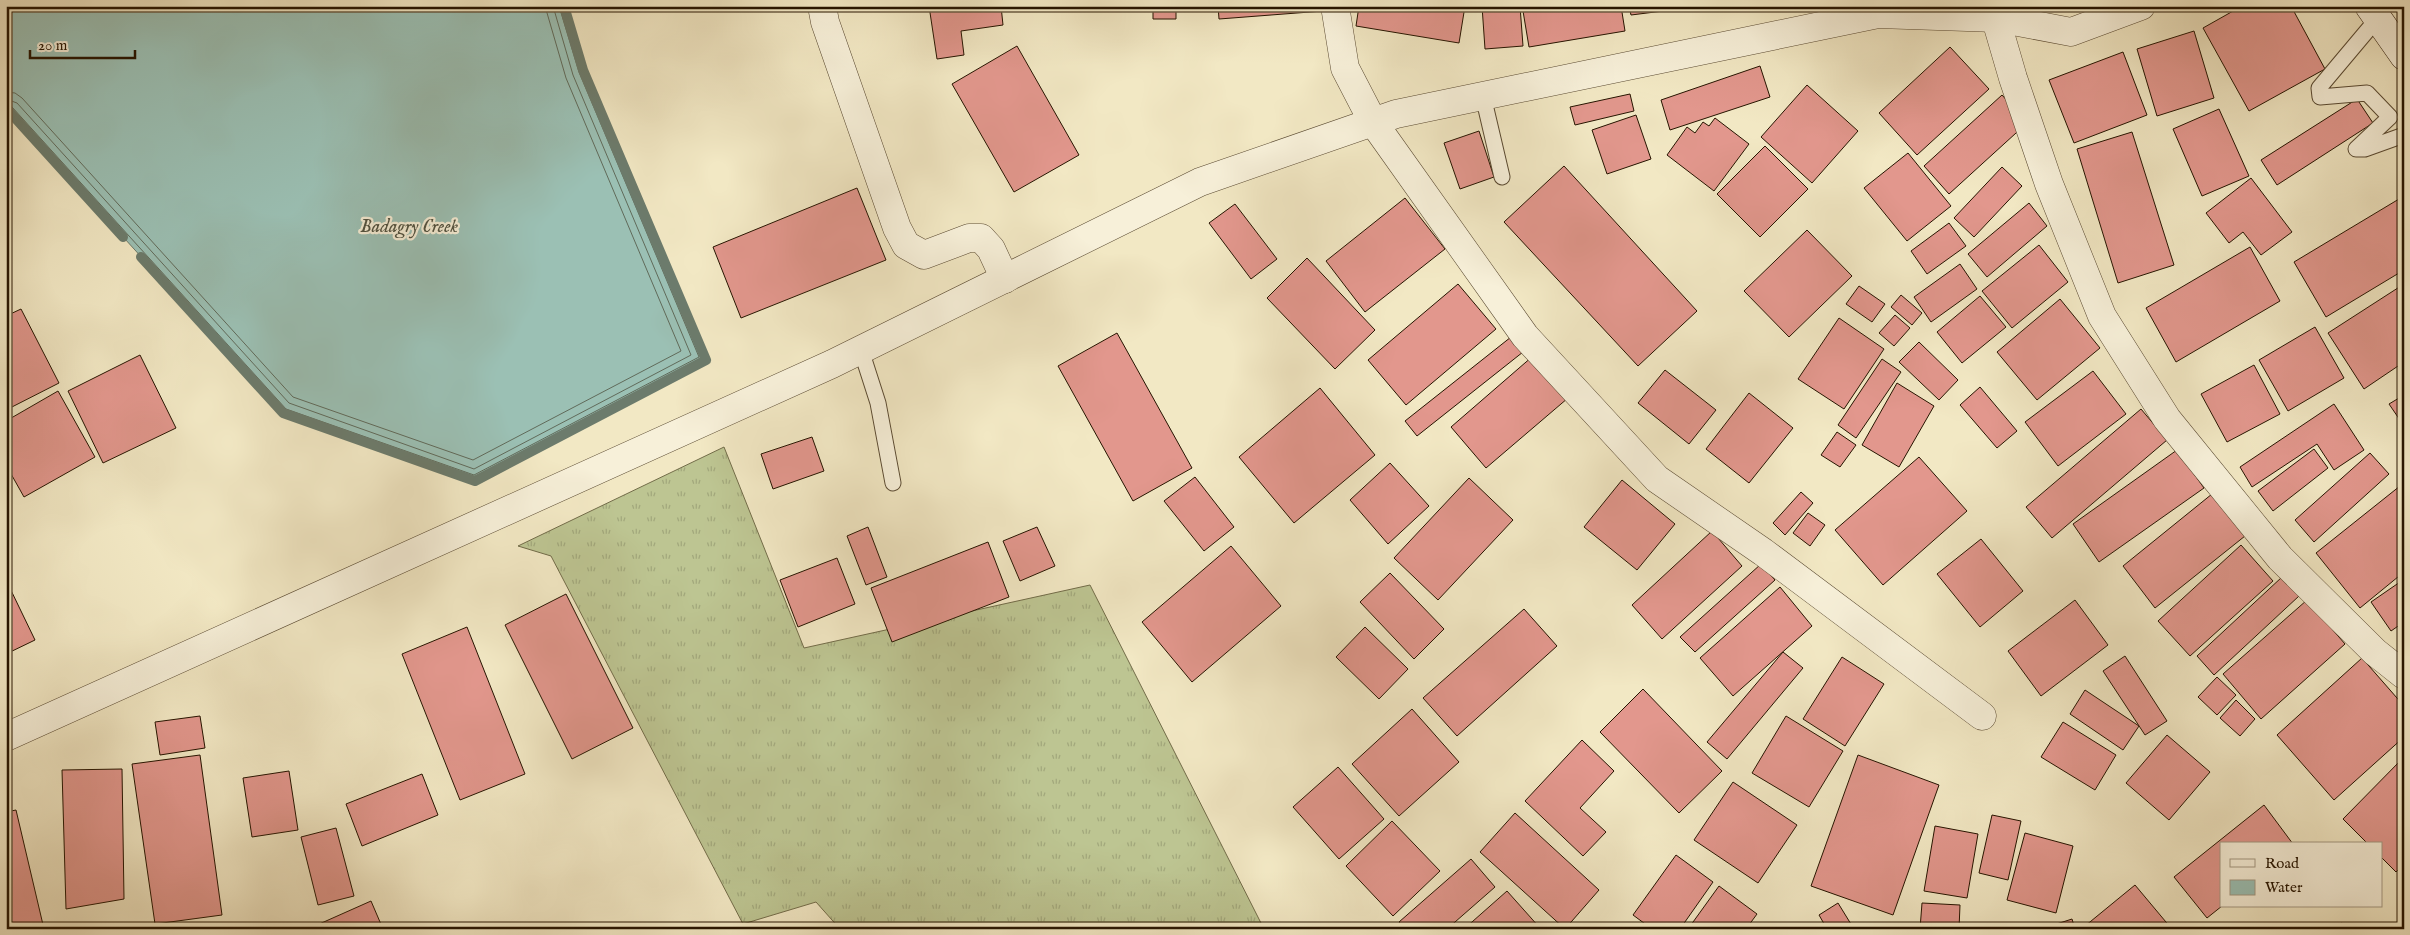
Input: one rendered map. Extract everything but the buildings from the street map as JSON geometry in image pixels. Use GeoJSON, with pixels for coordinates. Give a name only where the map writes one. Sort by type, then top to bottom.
{"type":"FeatureCollection","features":[{"type":"Feature","properties":{"kind":"street"},"geometry":{"type":"LineString","coordinates":[[822,6],[897,228],[906,245],[924,255],[969,238],[981,238],[992,249],[1005,279]]}},
{"type":"Feature","properties":{"kind":"street"},"geometry":{"type":"LineString","coordinates":[[1335,6],[1345,68],[1373,122],[1525,336],[1657,479],[1764,552],[1982,716]]}},
{"type":"Feature","properties":{"kind":"street"},"geometry":{"type":"LineString","coordinates":[[6,737],[861,350],[1200,182],[1396,114],[1878,14],[1994,12],[2071,32],[2141,6]]}},
{"type":"Feature","properties":{"kind":"street"},"geometry":{"type":"LineString","coordinates":[[1994,12],[2013,78],[2049,184],[2102,316],[2167,419],[2280,558],[2375,652],[2404,676]]}},
{"type":"Feature","properties":{"kind":"street"},"geometry":{"type":"LineString","coordinates":[[2373,13],[2404,56]]}},
{"type":"Feature","properties":{"kind":"lane"},"geometry":{"type":"LineString","coordinates":[[2373,13],[2319,88],[2320,97],[2367,93],[2390,117],[2356,150],[2365,149],[2404,135]]}},
{"type":"Feature","properties":{"kind":"lane"},"geometry":{"type":"LineString","coordinates":[[1483,96],[1502,177]]}},
{"type":"Feature","properties":{"kind":"lane"},"geometry":{"type":"LineString","coordinates":[[861,350],[878,403],[893,483]]}},
{"type":"Feature","properties":{"kind":"green space"},"geometry":{"type":"Polygon","coordinates":[[[724,447],[804,648],[1090,585],[1264,929],[840,929],[816,902],[743,924],[551,556],[518,546],[724,447]]]}},
{"type":"Feature","properties":{"kind":"water","name":"Badagry Creek"},"geometry":{"type":"Polygon","coordinates":[[[6,6],[564,6],[583,70],[706,360],[475,481],[283,413],[6,108],[6,6]]]}},
{"type":"Feature","properties":{"kind":"waterway"},"geometry":{"type":"LineString","coordinates":[[141,257],[283,413],[475,481],[706,360],[583,70],[564,6]]}},
{"type":"Feature","properties":{"kind":"waterway"},"geometry":{"type":"LineString","coordinates":[[6,108],[123,237]]}}]}
